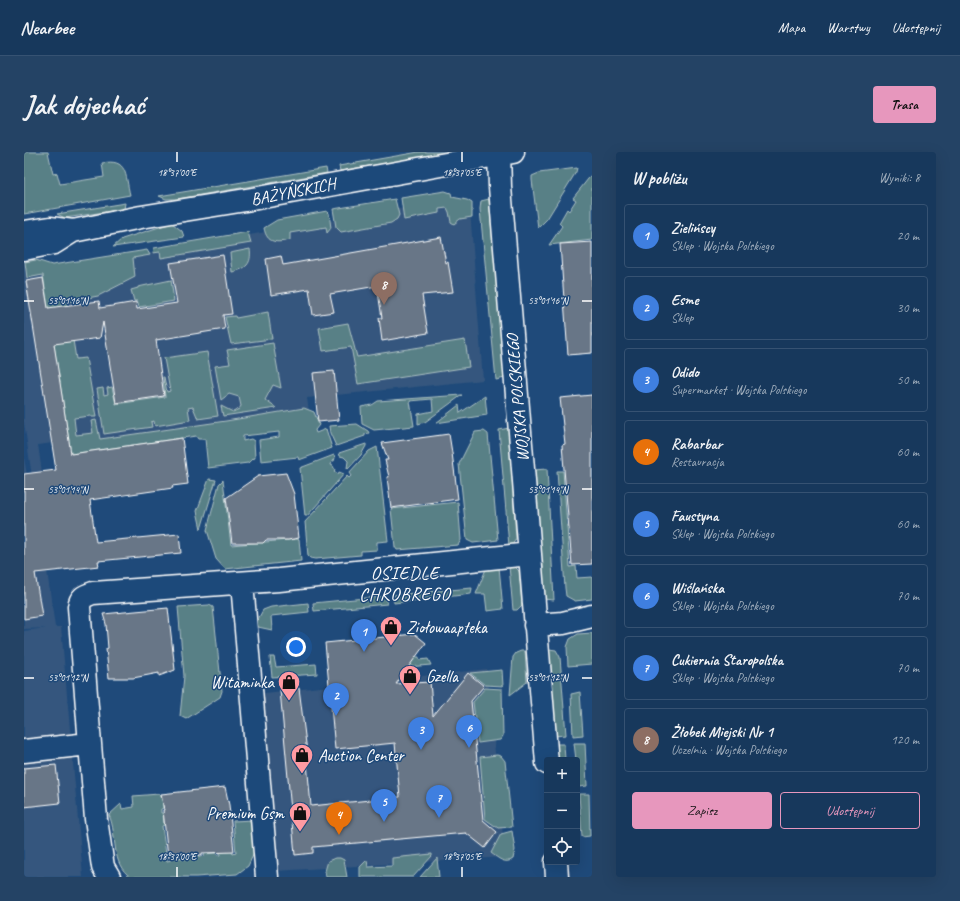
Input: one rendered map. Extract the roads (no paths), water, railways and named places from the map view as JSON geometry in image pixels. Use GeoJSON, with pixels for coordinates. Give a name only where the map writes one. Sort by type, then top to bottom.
{"type":"FeatureCollection","features":[{"type":"Feature","properties":{"kind":"street","name":"BAŻYŃSKICH"},"geometry":{"type":"LineString","coordinates":[[24,232],[50,228],[73,231],[141,217],[252,199],[504,153]]}},
{"type":"Feature","properties":{"kind":"street","name":"WOJSKA POLSKIEGO"},"geometry":{"type":"LineString","coordinates":[[504,153],[500,187],[546,757]]}},
{"type":"Feature","properties":{"kind":"street","name":"BAŻYŃSKICH"},"geometry":{"type":"LineString","coordinates":[[24,249],[54,243],[73,231]]}},
{"type":"Feature","properties":{"kind":"street"},"geometry":{"type":"LineString","coordinates":[[109,877],[103,867],[88,745],[79,607],[82,598],[93,593],[242,583],[530,554]]}},
{"type":"Feature","properties":{"kind":"street"},"geometry":{"type":"LineString","coordinates":[[242,583],[267,877]]}},
{"type":"Feature","properties":{"kind":"street"},"geometry":{"type":"LineString","coordinates":[[535,625],[563,623],[592,616]]}},
{"type":"Feature","properties":{"kind":"street"},"geometry":{"type":"LineString","coordinates":[[24,751],[88,745]]}},
{"type":"Feature","properties":{"kind":"street"},"geometry":{"type":"LineString","coordinates":[[556,865],[557,877]]}},
{"type":"Feature","properties":{"kind":"place","name":"Żłobek Miejski Nr 1"},"geometry":{"type":"Point","coordinates":[384,305]}},
{"type":"Feature","properties":{"kind":"place","name":"Ziołowaapteka"},"geometry":{"type":"Point","coordinates":[391,646]}},
{"type":"Feature","properties":{"kind":"place","name":"Zielińscy"},"geometry":{"type":"Point","coordinates":[364,652]}},
{"type":"Feature","properties":{"kind":"place","name":"Gzella"},"geometry":{"type":"Point","coordinates":[410,696]}},
{"type":"Feature","properties":{"kind":"place","name":"Witaminka"},"geometry":{"type":"Point","coordinates":[289,702]}},
{"type":"Feature","properties":{"kind":"place","name":"Esme"},"geometry":{"type":"Point","coordinates":[336,716]}},
{"type":"Feature","properties":{"kind":"place","name":"Wiślańska"},"geometry":{"type":"Point","coordinates":[469,748]}},
{"type":"Feature","properties":{"kind":"place","name":"Odido"},"geometry":{"type":"Point","coordinates":[421,750]}},
{"type":"Feature","properties":{"kind":"place","name":"Auction Center"},"geometry":{"type":"Point","coordinates":[302,774]}},
{"type":"Feature","properties":{"kind":"place","name":"Cukiernia Staropolska"},"geometry":{"type":"Point","coordinates":[439,818]}},
{"type":"Feature","properties":{"kind":"place","name":"Faustyna"},"geometry":{"type":"Point","coordinates":[384,822]}},
{"type":"Feature","properties":{"kind":"place","name":"Premium Gsm"},"geometry":{"type":"Point","coordinates":[300,832]}},
{"type":"Feature","properties":{"kind":"place","name":"Rabarbar"},"geometry":{"type":"Point","coordinates":[339,835]}},
{"type":"Feature","properties":{"kind":"district","name":"OSIEDLE CHROBREGO"},"geometry":{"type":"Point","coordinates":[405,583]}}]}
